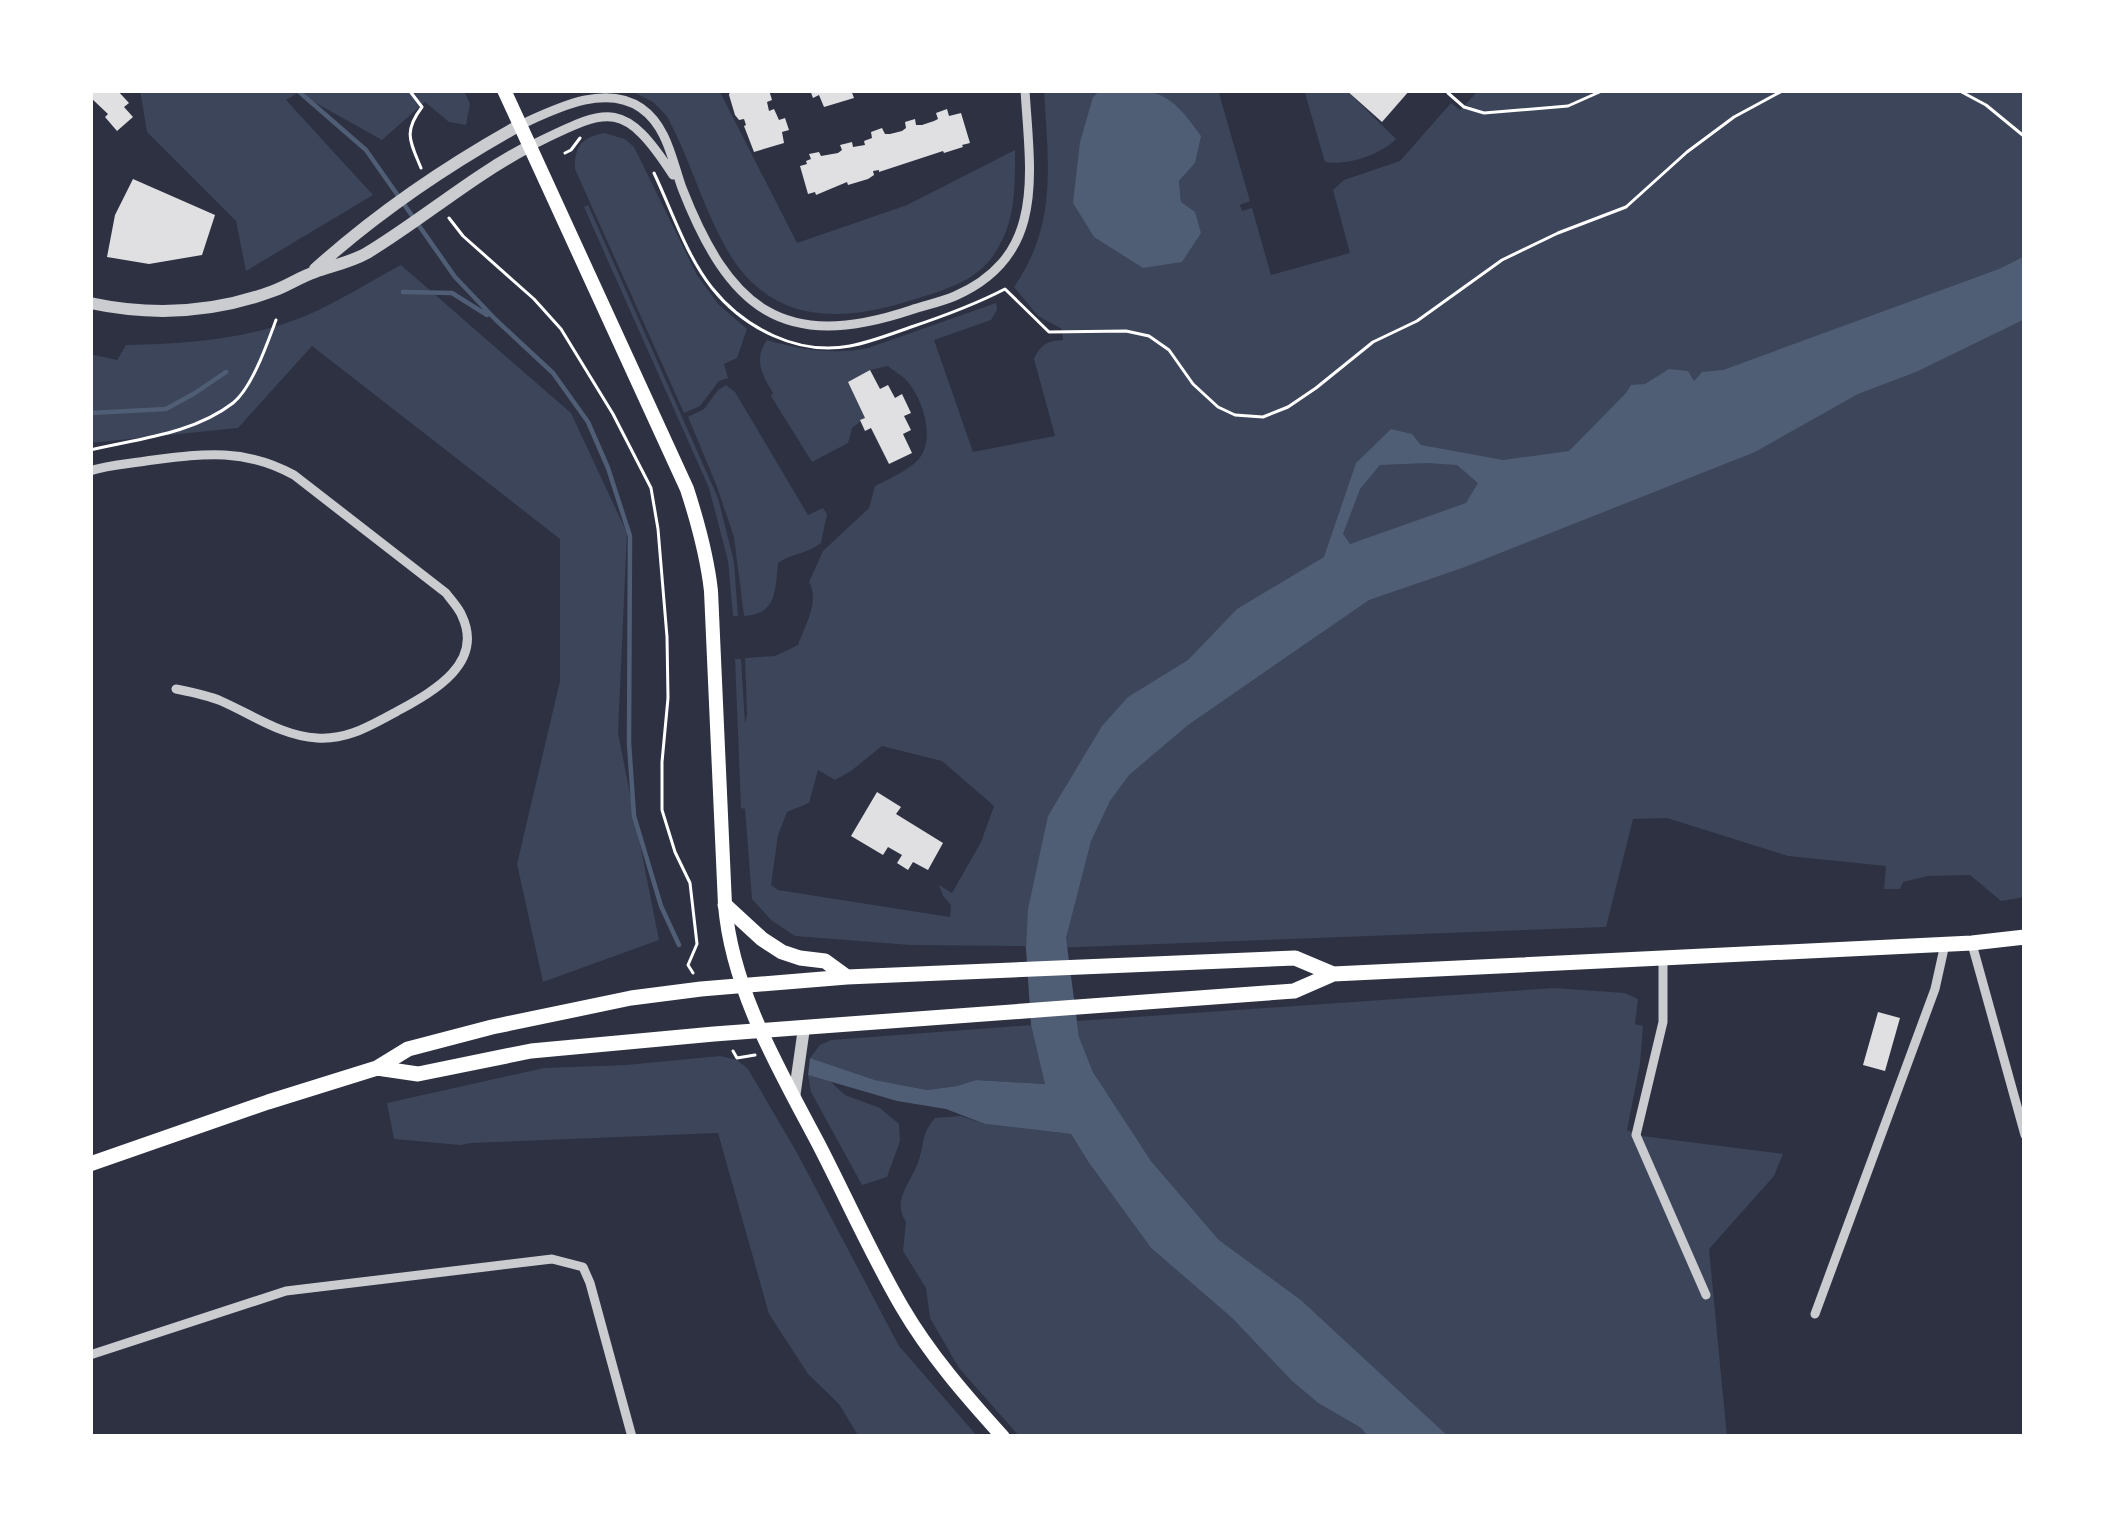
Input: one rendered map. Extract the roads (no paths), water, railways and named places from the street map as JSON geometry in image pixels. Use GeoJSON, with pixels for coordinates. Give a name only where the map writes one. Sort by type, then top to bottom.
{"type":"FeatureCollection","features":[{"type":"Feature","properties":{"kind":"main road"},"geometry":{"type":"LineString","coordinates":[[504,90],[698,522],[711,590],[724,905],[728,938],[743,985],[794,1098],[901,1305],[961,1390],[1003,1437]]}},
{"type":"Feature","properties":{"kind":"main road"},"geometry":{"type":"LineString","coordinates":[[724,905],[782,952],[825,961],[847,977]]}},
{"type":"Feature","properties":{"kind":"main road"},"geometry":{"type":"LineString","coordinates":[[377,1068],[418,1074],[531,1051],[1294,992],[1333,974],[2025,937]]}},
{"type":"Feature","properties":{"kind":"main road"},"geometry":{"type":"LineString","coordinates":[[90,1165],[377,1068],[408,1049],[574,1008],[701,988],[847,977],[1295,958],[1333,974]]}},
{"type":"Feature","properties":{"kind":"street"},"geometry":{"type":"LineString","coordinates":[[90,303],[190,310],[260,295],[363,255],[497,163],[606,115],[634,125],[654,145],[683,190],[719,264],[736,287],[769,313],[826,328],[889,318],[978,284],[1015,246],[1028,211],[1025,90]]}},
{"type":"Feature","properties":{"kind":"street"},"geometry":{"type":"LineString","coordinates":[[310,274],[350,237],[520,125],[599,98],[631,102],[656,122],[683,190]]}},
{"type":"Feature","properties":{"kind":"street"},"geometry":{"type":"LineString","coordinates":[[90,471],[197,454],[229,453],[275,464],[446,593],[463,616],[467,638],[455,674],[349,737],[315,738],[282,731],[216,698],[176,688]]}},
{"type":"Feature","properties":{"kind":"street"},"geometry":{"type":"LineString","coordinates":[[1972,943],[2025,1135]]}},
{"type":"Feature","properties":{"kind":"street"},"geometry":{"type":"LineString","coordinates":[[1815,1314],[1935,989],[1946,944]]}},
{"type":"Feature","properties":{"kind":"street"},"geometry":{"type":"LineString","coordinates":[[1663,958],[1663,1022],[1636,1136],[1706,1295]]}},
{"type":"Feature","properties":{"kind":"street"},"geometry":{"type":"LineString","coordinates":[[794,1098],[803,1028]]}},
{"type":"Feature","properties":{"kind":"street"},"geometry":{"type":"LineString","coordinates":[[90,1355],[286,1291],[552,1258],[583,1268],[590,1283],[632,1437]]}},
{"type":"Feature","properties":{"kind":"waterway"},"geometry":{"type":"LineString","coordinates":[[297,90],[366,150],[455,277],[553,373],[588,422],[630,536],[629,743],[634,816],[661,906],[679,945]]}},
{"type":"Feature","properties":{"kind":"waterway"},"geometry":{"type":"LineString","coordinates":[[403,292],[452,293],[487,315]]}},
{"type":"Feature","properties":{"kind":"waterway"},"geometry":{"type":"LineString","coordinates":[[90,413],[166,409],[226,372]]}}]}
